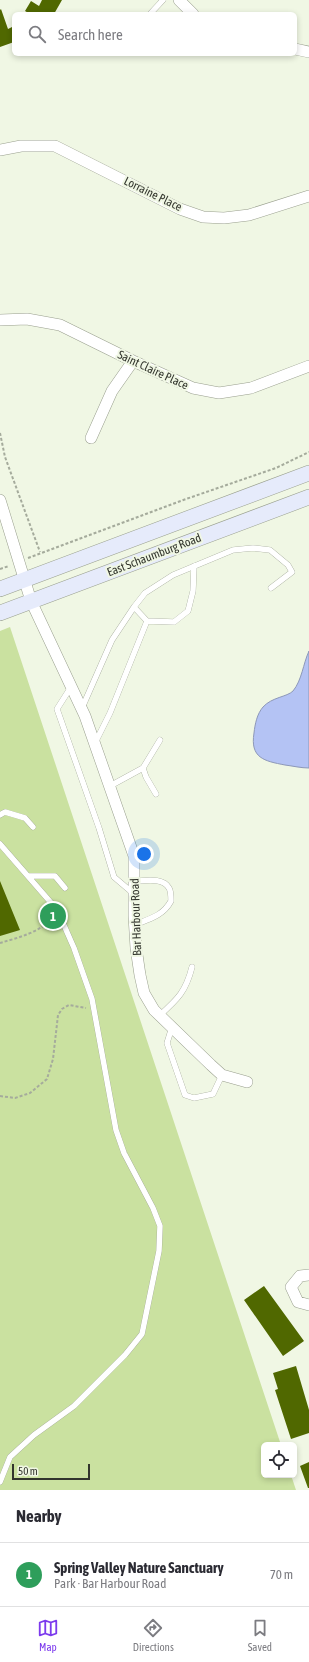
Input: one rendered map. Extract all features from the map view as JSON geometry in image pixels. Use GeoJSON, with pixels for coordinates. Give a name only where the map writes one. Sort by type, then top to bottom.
{"type":"FeatureCollection","features":[{"type":"Feature","properties":{"kind":"main road","name":"East Schaumburg Road"},"geometry":{"type":"LineString","coordinates":[[0,589],[309,473]]}},
{"type":"Feature","properties":{"kind":"main road","name":"East Schaumburg Road"},"geometry":{"type":"LineString","coordinates":[[0,613],[309,497]]}},
{"type":"Feature","properties":{"kind":"street"},"geometry":{"type":"LineString","coordinates":[[179,0],[189,12]]}},
{"type":"Feature","properties":{"kind":"street"},"geometry":{"type":"LineString","coordinates":[[297,49],[309,52]]}},
{"type":"Feature","properties":{"kind":"street","name":"Lorraine Place"},"geometry":{"type":"LineString","coordinates":[[0,150],[22,146],[55,146],[180,209],[203,217],[224,218],[249,215],[309,196]]}},
{"type":"Feature","properties":{"kind":"street","name":"Saint Claire Place"},"geometry":{"type":"LineString","coordinates":[[0,320],[27,319],[60,325],[192,388],[219,393],[251,388],[309,366]]}},
{"type":"Feature","properties":{"kind":"street"},"geometry":{"type":"LineString","coordinates":[[91,438],[112,391],[133,361]]}},
{"type":"Feature","properties":{"kind":"street","name":"Bar Harbour Road"},"geometry":{"type":"LineString","coordinates":[[0,500],[31,601],[82,709],[134,856],[134,925],[140,975],[144,993],[154,1010],[222,1075],[247,1082]]}},
{"type":"Feature","properties":{"kind":"street"},"geometry":{"type":"LineString","coordinates":[[309,1275],[300,1276],[291,1287],[298,1302],[309,1305]]}},
{"type":"Feature","properties":{"kind":"lane"},"geometry":{"type":"LineString","coordinates":[[152,12],[163,0]]}},
{"type":"Feature","properties":{"kind":"lane"},"geometry":{"type":"LineString","coordinates":[[82,709],[112,640],[134,607],[145,593],[173,575],[233,550],[252,548],[270,550],[288,565],[292,572],[271,588]]}},
{"type":"Feature","properties":{"kind":"lane"},"geometry":{"type":"LineString","coordinates":[[134,607],[147,621],[174,622],[188,611],[193,591],[194,566]]}},
{"type":"Feature","properties":{"kind":"lane"},"geometry":{"type":"LineString","coordinates":[[95,743],[110,714],[147,621]]}},
{"type":"Feature","properties":{"kind":"lane"},"geometry":{"type":"LineString","coordinates":[[71,688],[57,709],[99,828],[114,877],[134,895]]}},
{"type":"Feature","properties":{"kind":"lane"},"geometry":{"type":"LineString","coordinates":[[110,786],[143,768],[160,740]]}},
{"type":"Feature","properties":{"kind":"lane"},"geometry":{"type":"LineString","coordinates":[[143,768],[146,777],[156,794]]}},
{"type":"Feature","properties":{"kind":"lane"},"geometry":{"type":"LineString","coordinates":[[0,815],[4,812],[24,818],[33,827]]}},
{"type":"Feature","properties":{"kind":"lane"},"geometry":{"type":"LineString","coordinates":[[0,844],[57,912],[74,948],[90,992],[116,1130],[124,1153],[153,1208],[160,1226],[159,1251],[153,1287],[142,1334],[125,1355],[74,1406],[34,1435],[10,1457],[0,1482]]}},
{"type":"Feature","properties":{"kind":"lane"},"geometry":{"type":"LineString","coordinates":[[28,876],[54,876],[65,888]]}},
{"type":"Feature","properties":{"kind":"lane"},"geometry":{"type":"LineString","coordinates":[[134,925],[152,918],[167,909],[172,901],[169,888],[164,883],[152,880],[135,881]]}},
{"type":"Feature","properties":{"kind":"lane"},"geometry":{"type":"LineString","coordinates":[[160,1015],[179,998],[189,980],[192,967]]}},
{"type":"Feature","properties":{"kind":"lane"},"geometry":{"type":"LineString","coordinates":[[172,1027],[167,1043],[185,1095],[194,1098],[213,1094],[222,1075]]}},
{"type":"Feature","properties":{"kind":"path"},"geometry":{"type":"LineString","coordinates":[[0,433],[5,457],[40,552],[276,468],[309,452]]}},
{"type":"Feature","properties":{"kind":"path"},"geometry":{"type":"LineString","coordinates":[[0,943],[25,935],[48,924],[57,912]]}},
{"type":"Feature","properties":{"kind":"path"},"geometry":{"type":"LineString","coordinates":[[0,1096],[15,1098],[30,1092],[47,1079],[52,1059],[58,1015],[62,1009],[69,1005],[79,1006],[94,1011]]}},
{"type":"Feature","properties":{"kind":"green space"},"geometry":{"type":"Polygon","coordinates":[[[10,627],[280,1442],[261,1442],[261,1478],[292,1478],[296,1490],[0,1490],[0,631],[10,627]]]}},
{"type":"Feature","properties":{"kind":"water"},"geometry":{"type":"Polygon","coordinates":[[[309,651],[309,768],[285,765],[265,760],[260,757],[254,748],[254,733],[258,716],[263,707],[267,704],[293,691],[300,677],[309,651]]]}},
{"type":"Feature","properties":{"kind":"building"},"geometry":{"type":"Polygon","coordinates":[[[42,0],[62,0],[55,12],[25,11],[31,1],[39,6],[42,0]]]}},
{"type":"Feature","properties":{"kind":"building"},"geometry":{"type":"Polygon","coordinates":[[[1,9],[8,29],[12,27],[12,43],[0,47],[1,9]]]}},
{"type":"Feature","properties":{"kind":"building"},"geometry":{"type":"Polygon","coordinates":[[[0,881],[20,930],[0,936],[0,881]]]}},
{"type":"Feature","properties":{"kind":"building"},"geometry":{"type":"Polygon","coordinates":[[[264,1286],[304,1341],[283,1356],[244,1300],[264,1286]]]}},
{"type":"Feature","properties":{"kind":"building"},"geometry":{"type":"Polygon","coordinates":[[[296,1366],[309,1410],[309,1433],[291,1439],[275,1390],[278,1389],[273,1373],[296,1366]]]}},
{"type":"Feature","properties":{"kind":"building"},"geometry":{"type":"Polygon","coordinates":[[[309,1462],[309,1488],[308,1488],[300,1466],[309,1462]]]}},
{"type":"Feature","properties":{"kind":"place","name":"Spring Valley Nature Sanctuary"},"geometry":{"type":"Point","coordinates":[53,916]}}]}
